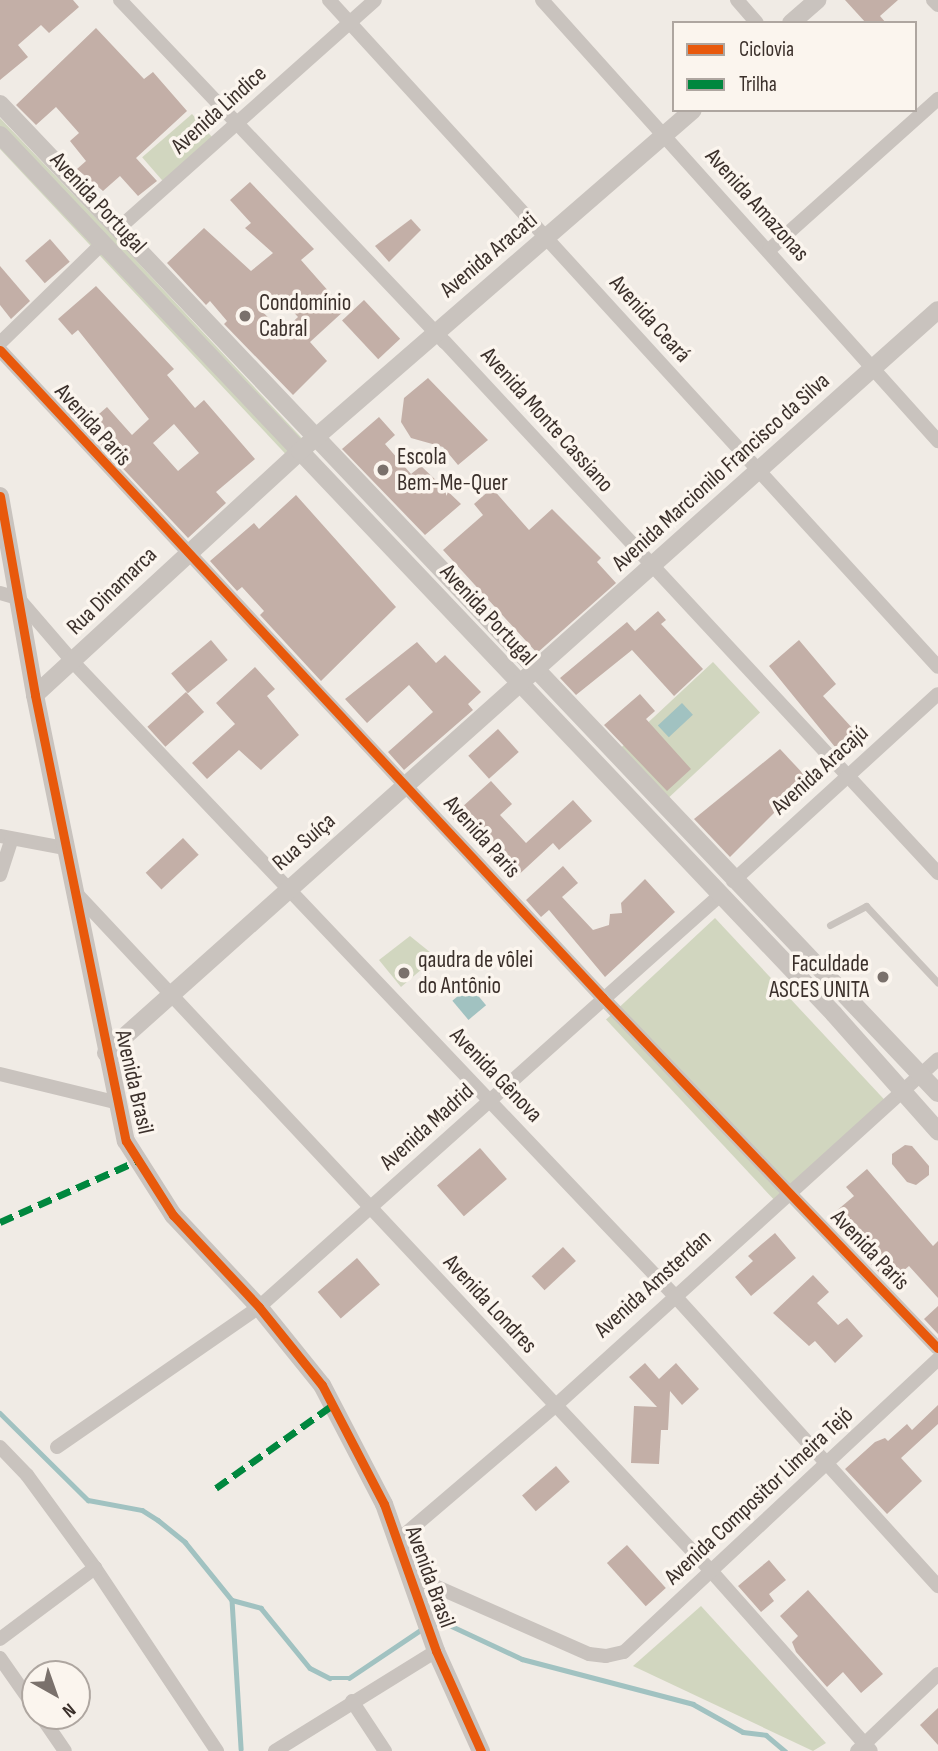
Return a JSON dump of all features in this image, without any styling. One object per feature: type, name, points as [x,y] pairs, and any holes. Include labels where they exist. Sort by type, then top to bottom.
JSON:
[{"type":"street","name":"Avenida Monte Cassiano","points":[[120,0],[436,332],[650,567],[938,873]]},
{"type":"street","name":"Avenida Ceará","points":[[329,0],[938,667]]},
{"type":"street","name":"Avenida Lindice","points":[[118,229],[375,0]]},
{"type":"street","name":"Avenida Amazonas","points":[[542,0],[938,440]]},
{"type":"street","points":[[737,0],[755,21]]},
{"type":"street","points":[[793,21],[817,0]]},
{"type":"street","points":[[933,0],[938,5]]},
{"type":"street","points":[[769,250],[938,99]]},
{"type":"street","name":"Avenida Portugal","points":[[0,104],[733,881],[938,1093]]},
{"type":"street","name":"Avenida Aracati","points":[[317,437],[691,112]]},
{"type":"street","name":"Avenida Portugal","points":[[0,135],[719,897],[834,1014],[938,1131]]},
{"type":"street","points":[[0,343],[103,243]]},
{"type":"street","name":"Avenida Marcionilo Francisco da Silva","points":[[536,671],[650,567],[760,473],[938,310]]},
{"type":"street","name":"Avenida Paris","points":[[0,350],[187,553],[408,785],[603,998],[938,1348]]},
{"type":"street","name":"Rua Dinamarca","points":[[35,695],[187,553],[317,437]]},
{"type":"street","name":"Avenida Brasil","points":[[0,496],[9,595],[35,695],[115,1102],[126,1142],[152,1187],[258,1307],[322,1385],[384,1504],[412,1576],[436,1651],[481,1751]]},
{"type":"street","name":"Avenida Gênova","points":[[9,595],[289,886],[674,1295],[826,1466],[938,1586]]},
{"type":"street","name":"Rua Suíça","points":[[106,1053],[172,997],[289,886],[536,671]]},
{"type":"street","name":"Avenida Aracajú","points":[[733,881],[938,694]]},
{"type":"street","points":[[0,875],[6,837],[65,848]]},
{"type":"street","name":"Avenida Londres","points":[[74,891],[554,1407],[712,1572],[864,1749]]},
{"type":"street","name":"Avenida Madrid","points":[[57,1447],[258,1307],[719,897]]},
{"type":"street","name":"Avenida Amsterdan","points":[[397,1541],[554,1407],[674,1295],[938,1059]]},
{"type":"street","points":[[0,1074],[115,1102]]},
{"type":"street","name":"Avenida Compositor Limeira Tejó","points":[[412,1576],[589,1654],[606,1657],[624,1652],[938,1359]]},
{"type":"street","points":[[0,1447],[27,1475],[95,1569],[217,1751]]},
{"type":"street","points":[[0,1639],[95,1569]]},
{"type":"street","points":[[275,1751],[436,1651]]},
{"type":"street","points":[[0,1658],[21,1688]]},
{"type":"street","points":[[864,1749],[938,1674]]},
{"type":"street","points":[[352,1701],[385,1751]]},
{"type":"street","points":[[51,1730],[65,1751]]},
{"type":"lane","points":[[830,925],[866,906],[938,983]]},
{"type":"green space","points":[[192,114],[214,139],[164,182],[142,157]]},
{"type":"green space","points":[[0,118],[311,448],[293,462],[0,149]]},
{"type":"green space","points":[[713,662],[760,712],[661,805],[614,754]]},
{"type":"green space","points":[[715,918],[890,1106],[781,1208],[606,1020]]},
{"type":"green space","name":"qaudra de vôlei do Antônio","points":[[410,936],[436,957],[401,987],[379,960]]},
{"type":"green space","points":[[701,1606],[826,1743],[813,1751],[633,1666]]},
{"type":"water","points":[[682,703],[693,715],[669,737],[658,726]]},
{"type":"water","points":[[470,986],[486,1005],[468,1020],[452,1001]]},
{"type":"building","points":[[0,0],[73,0],[79,7],[49,33],[41,25],[18,45],[28,57],[0,80]]},
{"type":"building","points":[[845,0],[898,0],[880,16],[884,21],[864,21]]},
{"type":"building","points":[[96,28],[144,79],[153,72],[187,111],[136,158],[157,181],[138,196],[120,176],[103,191],[77,169],[86,161],[70,141],[79,133],[56,107],[36,125],[16,105]]},
{"type":"building","points":[[250,182],[314,249],[301,260],[345,310],[310,342],[327,361],[293,395],[224,324],[227,321],[210,301],[206,305],[167,263],[204,228],[251,271],[273,253],[245,228],[251,223],[230,200]],"holes":[[[277,294],[298,317],[282,332],[260,309]]]},
{"type":"building","points":[[411,219],[421,230],[389,262],[375,246]]},
{"type":"building","points":[[50,239],[70,262],[45,283],[25,261]]},
{"type":"building","points":[[0,266],[30,301],[11,319],[0,305]]},
{"type":"building","points":[[96,286],[174,369],[167,375],[195,408],[204,400],[255,459],[216,492],[226,503],[188,538],[84,427],[107,407],[132,435],[149,419],[78,330],[72,335],[58,319]],"holes":[[[174,424],[199,453],[178,471],[153,443]]]},
{"type":"building","points":[[364,300],[400,339],[378,359],[342,320]]},
{"type":"building","points":[[428,378],[488,440],[458,465],[443,447],[411,438],[401,422],[404,398]]},
{"type":"building","points":[[379,417],[395,435],[385,444],[411,474],[421,466],[461,504],[425,535],[342,449]]},
{"type":"building","points":[[492,488],[529,530],[552,509],[601,558],[597,562],[616,583],[537,653],[443,550],[483,515],[474,504]]},
{"type":"building","points":[[296,495],[396,607],[321,681],[260,615],[264,611],[242,587],[237,591],[210,561],[254,523],[259,529]]},
{"type":"building","points":[[658,611],[666,620],[661,624],[703,669],[674,696],[632,650],[576,695],[560,678],[627,622],[635,631]]},
{"type":"building","points":[[211,640],[228,660],[188,693],[171,673]]},
{"type":"building","points":[[799,640],[836,684],[823,696],[864,741],[844,758],[769,666]]},
{"type":"building","points":[[417,642],[436,663],[445,655],[481,692],[468,704],[473,710],[404,770],[388,752],[433,712],[409,685],[367,723],[345,699]]},
{"type":"building","points":[[255,667],[275,689],[267,696],[299,735],[261,770],[239,750],[207,779],[192,763],[235,724],[216,703]]},
{"type":"building","points":[[186,692],[204,712],[165,747],[147,727]]},
{"type":"building","points":[[640,694],[655,711],[646,719],[691,769],[667,791],[604,725]]},
{"type":"building","points":[[498,729],[519,752],[489,779],[468,756]]},
{"type":"building","points":[[780,749],[808,779],[730,857],[694,819]]},
{"type":"building","points":[[491,781],[512,804],[500,815],[526,843],[573,800],[592,821],[559,850],[553,843],[513,880],[451,817]]},
{"type":"building","points":[[183,838],[199,855],[161,890],[146,873]]},
{"type":"building","points":[[563,866],[578,883],[562,897],[593,930],[609,925],[610,914],[622,913],[621,903],[645,879],[675,912],[605,977],[549,910],[541,917],[526,900]]},
{"type":"building","points":[[905,1145],[912,1146],[929,1166],[929,1175],[916,1185],[907,1182],[892,1164],[892,1154]]},
{"type":"building","points":[[480,1148],[507,1179],[464,1216],[437,1185]]},
{"type":"building","points":[[867,1169],[933,1246],[938,1241],[938,1298],[909,1266],[889,1283],[828,1218],[854,1196],[846,1187]]},
{"type":"building","points":[[775,1233],[796,1258],[751,1296],[735,1277],[753,1261],[748,1256]]},
{"type":"building","points":[[563,1247],[576,1261],[545,1290],[532,1276]]},
{"type":"building","points":[[357,1258],[380,1284],[341,1319],[318,1292]]},
{"type":"building","points":[[813,1275],[829,1292],[817,1303],[838,1325],[847,1318],[863,1336],[835,1363],[815,1341],[809,1346],[773,1313]]},
{"type":"building","points":[[938,1306],[938,1334],[924,1319]]},
{"type":"building","points":[[645,1363],[659,1379],[676,1363],[699,1389],[682,1405],[670,1391],[668,1430],[661,1430],[659,1464],[631,1463],[634,1406],[657,1407],[629,1377]]},
{"type":"building","points":[[938,1405],[938,1424],[901,1458],[922,1481],[887,1514],[845,1469],[875,1442],[885,1438],[888,1441],[907,1424],[912,1430]]},
{"type":"building","points":[[556,1466],[570,1482],[536,1511],[522,1496]]},
{"type":"building","points":[[627,1545],[666,1588],[646,1606],[607,1563]]},
{"type":"building","points":[[769,1560],[786,1580],[769,1594],[774,1601],[761,1612],[738,1586]]},
{"type":"building","points":[[808,1590],[883,1674],[861,1693],[843,1672],[827,1687],[796,1652],[792,1642],[798,1636],[780,1616]]},
{"type":"building","points":[[938,1708],[938,1745],[920,1725]]},
{"type":"waterway","points":[[0,1413],[88,1500],[142,1510],[185,1542],[232,1600],[261,1608],[310,1668],[330,1678],[349,1678],[422,1629]]},
{"type":"waterway","points":[[232,1600],[241,1749]]},
{"type":"waterway","points":[[430,1626],[443,1622],[522,1659],[693,1704],[743,1732],[766,1735],[785,1751]]},
{"type":"marked path","points":[[0,1222],[135,1162]]},
{"type":"marked path","points":[[216,1488],[333,1405]]},
{"type":"cycle path","points":[[0,350],[603,998],[938,1348]]},
{"type":"cycle path","points":[[0,496],[35,695],[126,1141],[173,1215],[259,1307],[322,1385],[384,1504],[436,1651],[481,1751]]},
{"type":"place","name":"Condomínio Cabral","points":[[245,316]]},
{"type":"place","name":"Escola Bem-Me-Quer","points":[[383,470]]},
{"type":"place","name":"qaudra de vôlei do Antônio","points":[[404,973]]},
{"type":"place","name":"Faculdade ASCES UNITA","points":[[883,977]]}]
